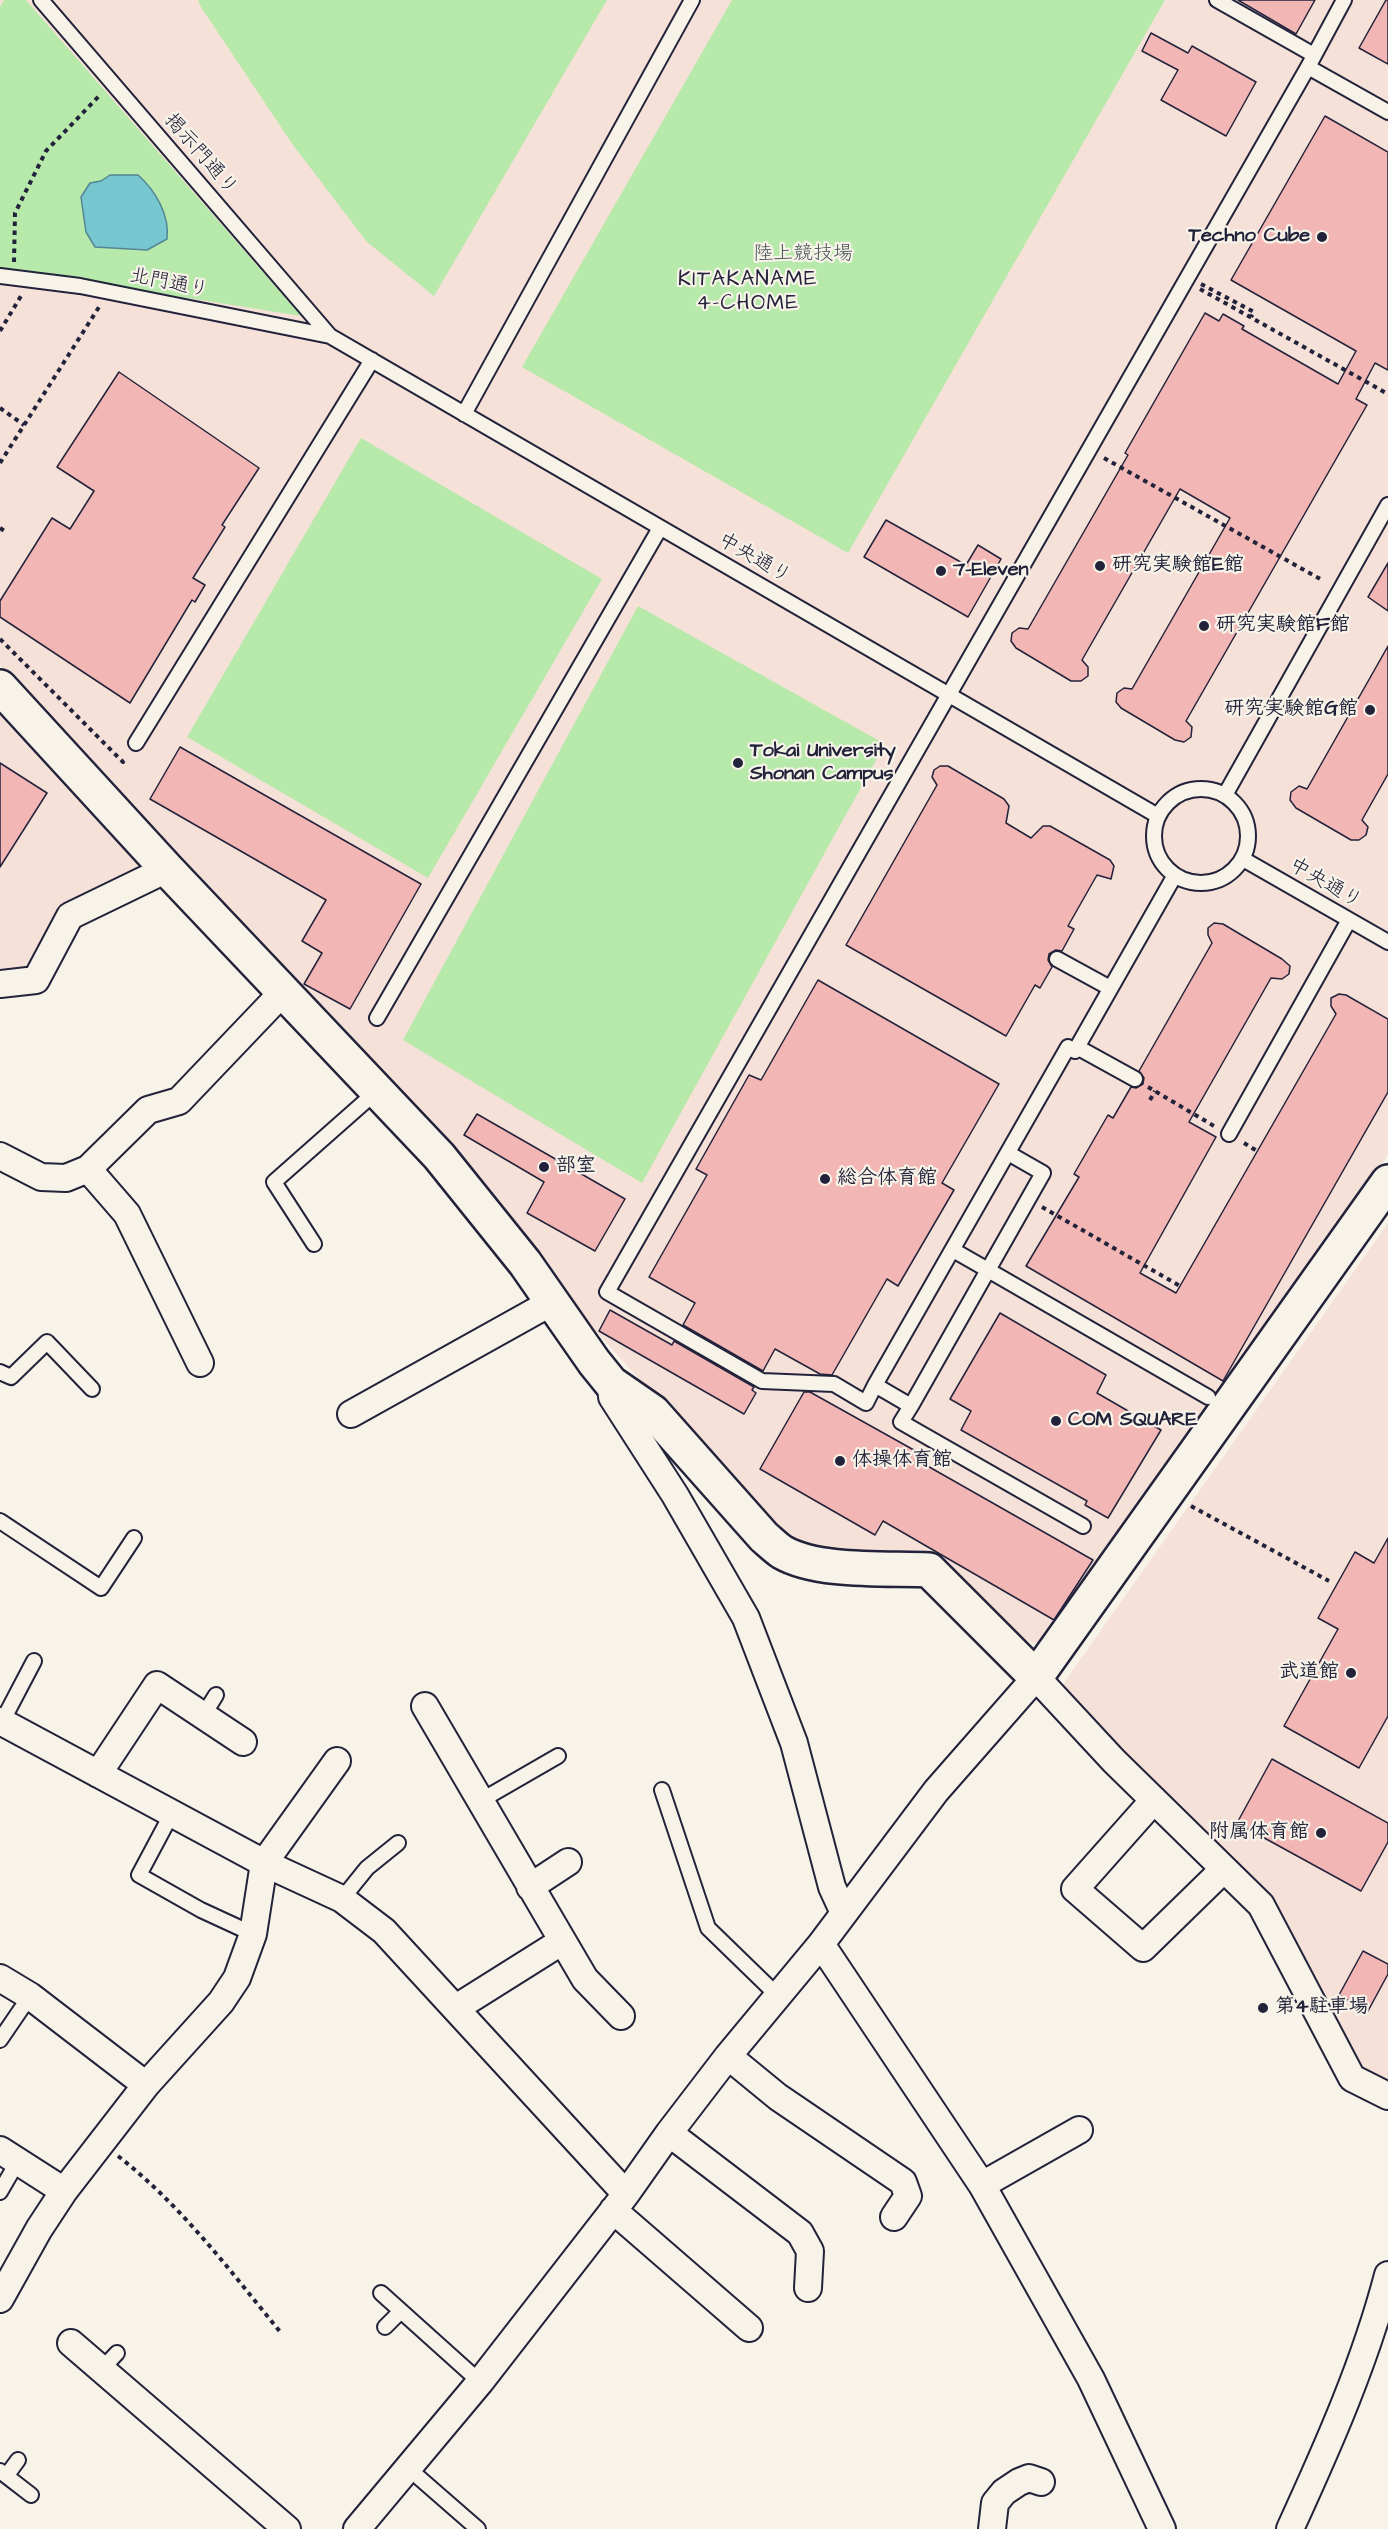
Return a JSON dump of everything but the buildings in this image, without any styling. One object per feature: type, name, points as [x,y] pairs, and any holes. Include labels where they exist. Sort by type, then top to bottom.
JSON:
[{"type":"street","points":[[0,687],[167,869],[439,1156],[525,1263],[611,1383],[653,1412],[740,1511],[782,1552],[825,1566],[929,1570],[1154,1800],[1261,1905],[1352,2078],[1388,2096]]},
{"type":"street","points":[[0,984],[36,980],[70,916],[167,869]]},
{"type":"street","points":[[0,1156],[41,1178],[66,1178],[88,1169],[148,1110],[179,1101],[283,992]]},
{"type":"street","points":[[88,1169],[127,1214],[200,1363]]},
{"type":"street","points":[[357,2529],[480,2382],[728,2056],[821,1944],[936,1791],[1036,1677],[1388,1182]]},
{"type":"street","points":[[351,1414],[552,1302]]},
{"type":"street","points":[[611,1383],[612,1397],[675,1495],[746,1618],[794,1743],[832,1887],[844,1913]]},
{"type":"street","points":[[98,1774],[157,1685],[209,1705],[243,1742]]},
{"type":"street","points":[[425,1706],[561,1942],[585,1979],[621,2016]]},
{"type":"street","points":[[1,1721],[264,1863],[342,1899],[384,1931],[456,2008],[619,2202],[749,2328]]},
{"type":"street","points":[[0,2299],[39,2229],[64,2191],[147,2085],[221,2001],[237,1978],[253,1934],[264,1863],[337,1761]]},
{"type":"street","points":[[1154,1800],[1075,1889],[1143,1948],[1224,1869]]},
{"type":"street","points":[[530,1887],[568,1862]]},
{"type":"street","points":[[456,2008],[561,1942]]},
{"type":"street","points":[[821,1944],[982,2185],[1091,2379],[1162,2529]]},
{"type":"street","points":[[0,1978],[30,1996],[147,2085]]},
{"type":"street","points":[[728,2056],[778,2097],[903,2182],[908,2196],[894,2217]]},
{"type":"street","points":[[982,2185],[1079,2130]]},
{"type":"street","points":[[669,2133],[800,2233],[810,2251],[808,2288]]},
{"type":"street","points":[[9,2156],[64,2191]]},
{"type":"street","points":[[1290,2529],[1344,2409],[1378,2314],[1388,2275]]},
{"type":"street","points":[[71,2343],[109,2361],[171,2417],[287,2529]]},
{"type":"street","points":[[992,2529],[995,2503],[1004,2492],[1029,2478],[1041,2482]]},
{"type":"lane","name":"掲示門通り","points":[[41,0],[330,336]]},
{"type":"lane","points":[[464,414],[692,0]]},
{"type":"lane","points":[[1217,0],[1388,112]]},
{"type":"lane","points":[[1175,875],[1075,1051],[1068,1047],[866,1403],[834,1384],[762,1381],[607,1292],[1090,450],[1344,0]]},
{"type":"lane","name":"北門通り","points":[[7,277],[109,292],[330,336]]},
{"type":"lane","name":"中央通り","points":[[330,336],[1158,816]]},
{"type":"lane","points":[[136,743],[372,360]]},
{"type":"lane","points":[[1225,795],[1388,505]]},
{"type":"lane","points":[[376,1018],[660,528]]},
{"type":"lane","points":[[1206,788],[1225,795],[1235,802],[1245,816],[1249,830],[1248,845],[1243,859],[1234,871],[1222,879],[1208,883],[1193,883],[1175,875],[1166,868],[1157,854],[1154,838],[1158,816],[1175,796],[1190,790],[1206,788]]},
{"type":"lane","name":"中央通り","points":[[1243,859],[1388,942]]},
{"type":"lane","points":[[1228,1134],[1349,920]]},
{"type":"lane","points":[[1057,959],[1110,988]]},
{"type":"lane","points":[[1077,1047],[1135,1079]]},
{"type":"lane","points":[[314,1244],[274,1182],[376,1091]]},
{"type":"lane","points":[[1008,1153],[1043,1173],[901,1422],[1083,1526]]},
{"type":"lane","points":[[953,1250],[1208,1397]]},
{"type":"lane","points":[[0,1372],[11,1377],[47,1342],[92,1389]]},
{"type":"lane","points":[[875,1386],[911,1406]]},
{"type":"lane","points":[[0,1521],[100,1588],[134,1538]]},
{"type":"lane","points":[[1,1721],[34,1661]]},
{"type":"lane","points":[[480,1801],[558,1756]]},
{"type":"lane","points":[[662,1790],[708,1928],[778,1996]]},
{"type":"lane","points":[[172,1814],[139,1875],[201,1910],[253,1934]]},
{"type":"lane","points":[[342,1899],[367,1868],[398,1843]]},
{"type":"lane","points":[[0,2040],[30,1996]]},
{"type":"lane","points":[[0,2192],[9,2156]]},
{"type":"lane","points":[[381,2293],[480,2382]]},
{"type":"lane","points":[[385,2327],[401,2311]]},
{"type":"lane","points":[[18,2460],[3,2473],[31,2495]]},
{"type":"lane","points":[[408,2468],[478,2529]]},
{"type":"path","points":[[7,277],[15,213],[46,152],[113,83]]},
{"type":"path","points":[[0,331],[30,280]]},
{"type":"path","points":[[1251,317],[1254,312],[1197,281],[1195,285],[1251,317],[1388,394]]},
{"type":"path","points":[[0,464],[109,292]]},
{"type":"path","points":[[0,408],[24,425]]},
{"type":"path","points":[[1090,450],[1322,580]]},
{"type":"path","points":[[0,528],[6,532]]},
{"type":"path","points":[[0,639],[123,762],[136,743]]},
{"type":"path","points":[[1135,1079],[1163,1093],[1257,1151]]},
{"type":"path","points":[[1150,1100],[1155,1091]]},
{"type":"path","points":[[1028,1199],[1180,1286]]},
{"type":"path","points":[[1167,1493],[1329,1581]]},
{"type":"path","points":[[101,2143],[147,2179],[191,2225],[282,2334]]},
{"type":"shaded area","name":"Tokai University Shonan Campus","points":[[0,0],[1388,0],[1388,1155],[1049,1640],[1033,1643],[1018,1637],[935,1564],[797,1545],[748,1501],[0,665]]},
{"type":"shaded area","points":[[0,713],[153,872],[86,901],[43,976],[0,985]]},
{"type":"shaded area","points":[[1388,1223],[1388,2087],[1366,2077],[1266,1897],[1061,1696],[1061,1687]]},
{"type":"green space","points":[[4,0],[26,0],[301,316],[0,268],[0,7]]},
{"type":"green space","points":[[198,0],[607,0],[434,296],[367,242],[293,145]]},
{"type":"green space","name":"陸上競技場","points":[[732,0],[1165,0],[848,553],[522,367]]},
{"type":"green space","points":[[361,438],[602,579],[428,878],[187,737]]},
{"type":"green space","points":[[638,606],[885,744],[642,1183],[403,1040]]},
{"type":"water","points":[[110,175],[138,175],[144,181],[164,212],[167,239],[147,250],[95,247],[86,232],[81,197],[90,183],[101,181]]},
{"type":"place","name":"Techno Cube","points":[[1322,237]]},
{"type":"place","name":"研究実験館E館","points":[[1100,566]]},
{"type":"place","name":"7-Eleven","points":[[941,571]]},
{"type":"place","name":"研究実験館F館","points":[[1204,626]]},
{"type":"place","name":"研究実験館G館","points":[[1370,710]]},
{"type":"place","name":"Tokai University Shonan Campus","points":[[738,763]]},
{"type":"place","name":"部室","points":[[544,1167]]},
{"type":"place","name":"総合体育館","points":[[825,1179]]},
{"type":"place","name":"COM SQUARE","points":[[1056,1421]]},
{"type":"place","name":"体操体育館","points":[[840,1461]]},
{"type":"place","name":"武道館","points":[[1351,1673]]},
{"type":"place","name":"附属体育館","points":[[1321,1833]]},
{"type":"place","name":"第4駐車場","points":[[1263,2008]]},
{"type":"district","name":"KITAKANAME 4-CHOME","points":[[748,293]]}]
